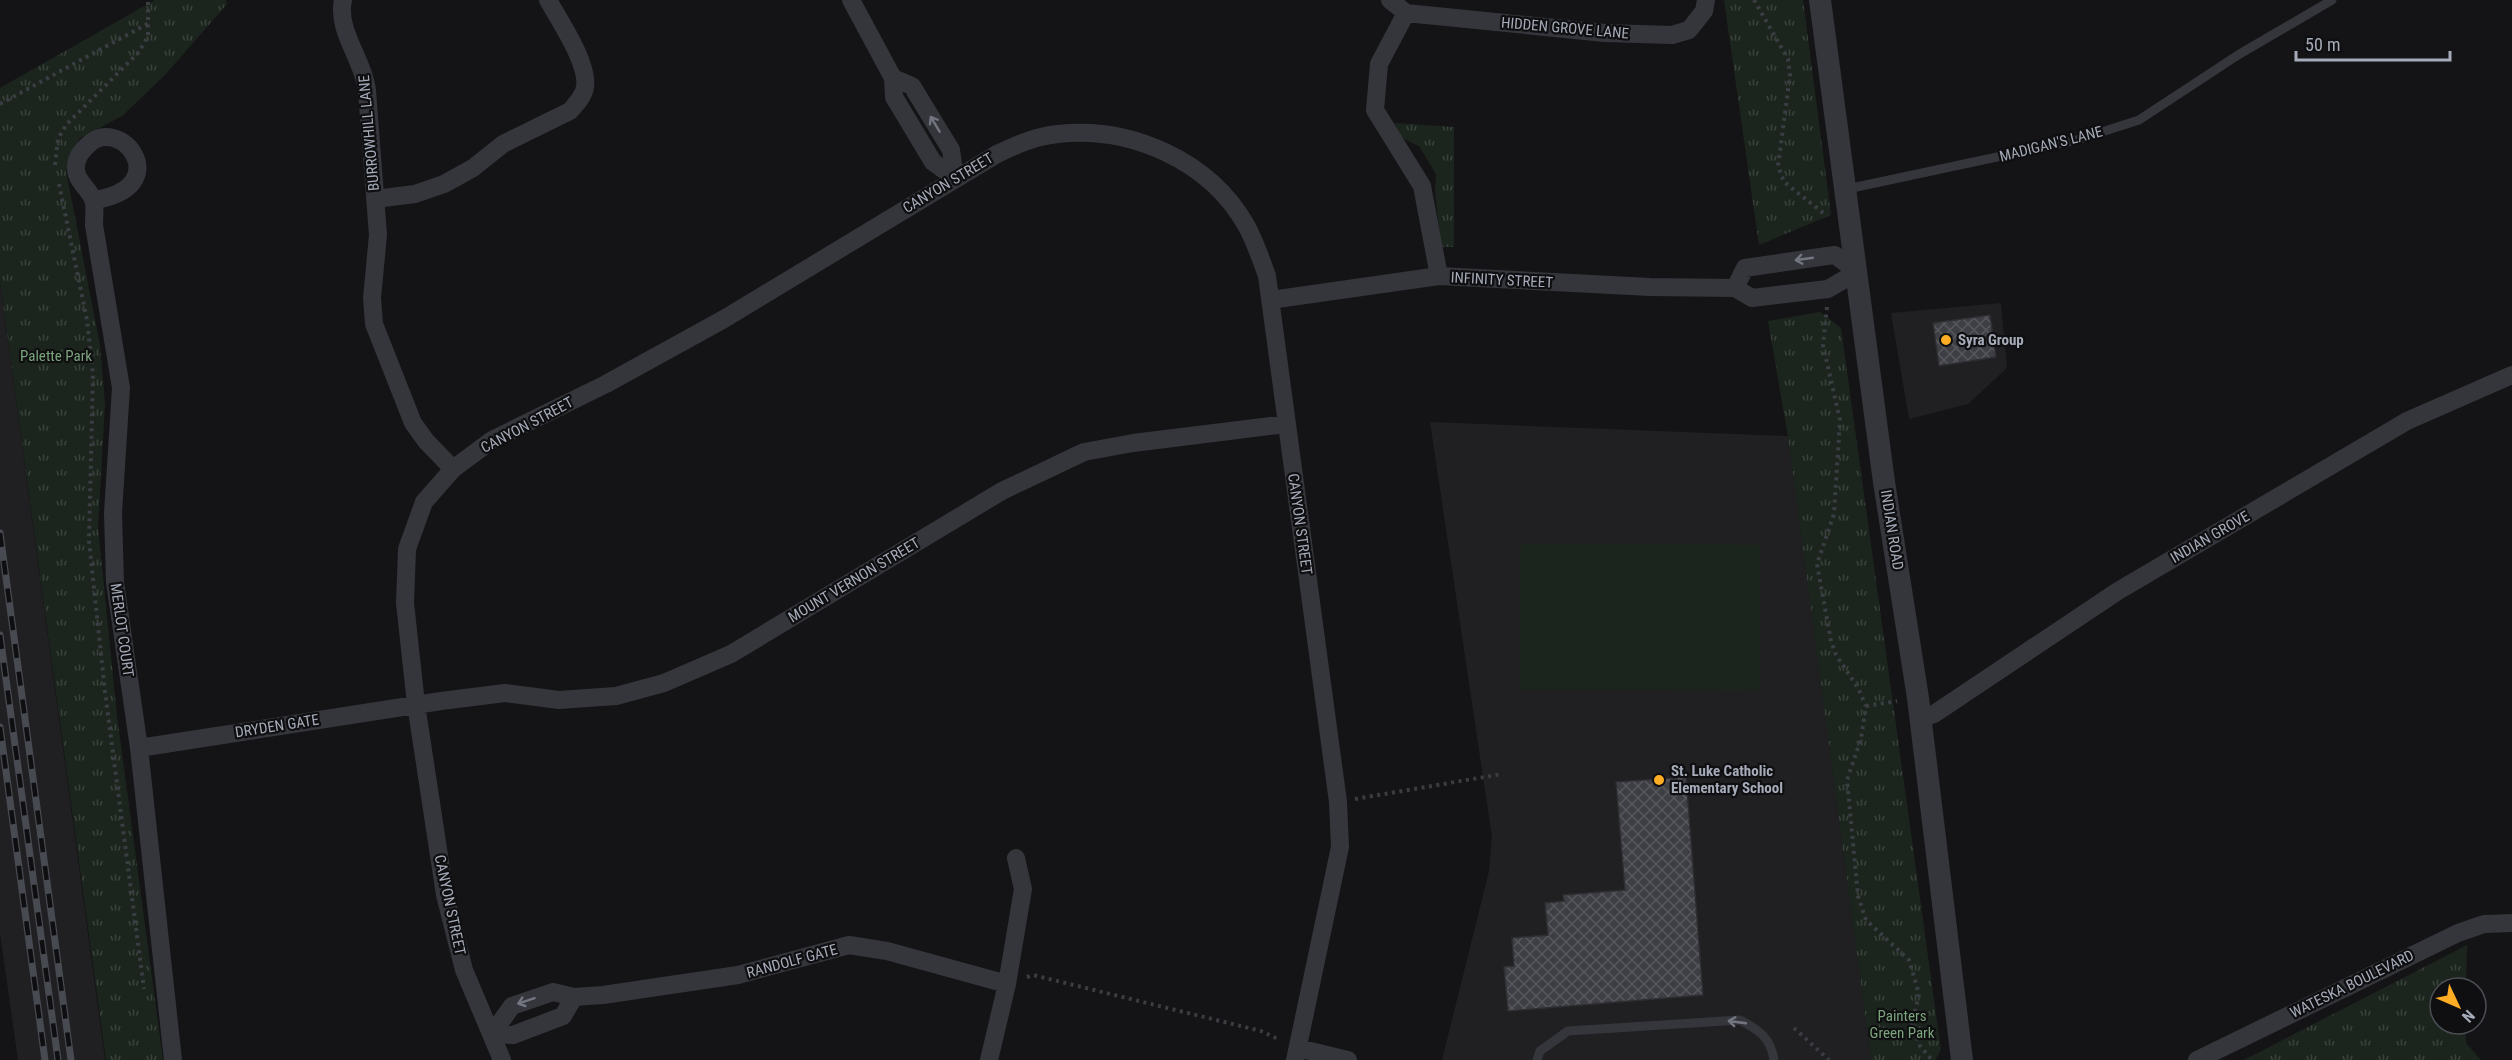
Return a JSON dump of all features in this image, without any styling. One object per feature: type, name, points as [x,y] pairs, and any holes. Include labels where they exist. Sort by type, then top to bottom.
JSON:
[{"type":"street","name":"BURROWHILL LANE","points":[[343,0],[343,23],[366,83],[378,235],[372,298],[374,324],[413,423],[426,441],[453,469]]},
{"type":"street","name":"BURROWHILL LANE","points":[[375,199],[415,194],[444,184],[473,168],[503,144],[570,111],[579,102],[586,86],[584,69],[548,0]]},
{"type":"street","points":[[851,0],[894,78],[894,97],[930,157],[955,178]]},
{"type":"street","points":[[1390,0],[1406,13],[1379,64],[1376,110],[1422,186],[1439,276]]},
{"type":"street","name":"HIDDEN GROVE LANE","points":[[1406,13],[1605,33],[1672,35],[1689,30],[1704,11],[1706,0]]},
{"type":"street","name":"INDIAN ROAD","points":[[1820,0],[1884,482],[1919,708],[1962,1060]]},
{"type":"street","name":"CANYON STREET","points":[[502,1060],[464,970],[445,895],[416,704],[405,603],[407,549],[424,502],[453,469],[492,440],[606,384],[724,320],[955,178],[1020,143],[1056,134],[1111,134],[1143,142],[1173,155],[1206,178],[1230,202],[1246,224],[1267,276],[1338,802],[1340,847],[1296,1054]]},
{"type":"street","name":"MERLOT COURT","points":[[94,200],[94,225],[121,388],[113,513],[114,582],[139,748],[174,1060]]},
{"type":"street","points":[[1735,288],[1745,268],[1835,255],[1857,272]]},
{"type":"street","name":"INFINITY STREET","points":[[1270,300],[1439,276],[1650,287],[1735,288],[1752,298],[1828,289],[1857,272]]},
{"type":"street","name":"INDIAN GROVE","points":[[1919,708],[1934,714],[2118,591],[2407,421],[2512,375]]},
{"type":"street","name":"MOUNT VERNON STREET","points":[[416,704],[505,693],[559,700],[616,696],[664,683],[731,654],[1002,491],[1084,452],[1132,443],[1286,424]]},
{"type":"street","name":"DRYDEN GATE","points":[[139,748],[416,704]]},
{"type":"street","points":[[989,1060],[1007,984],[1023,889],[1016,858]]},
{"type":"street","name":"WATESKA BOULEVARD","points":[[2197,1060],[2458,933],[2484,924],[2512,922]]},
{"type":"street","name":"RANDOLF GATE","points":[[492,1034],[512,1006],[553,992],[574,996],[603,995],[738,975],[849,945],[887,951],[1007,984]]},
{"type":"street","points":[[492,1034],[513,1035],[563,1016],[574,996]]},
{"type":"street","points":[[1296,1054],[1348,1060]]},
{"type":"lane","name":"MADIGAN'S LANE","points":[[1846,189],[2077,141],[2139,120],[2238,55],[2332,0]]},
{"type":"lane","points":[[1537,1060],[1540,1051],[1568,1031],[1740,1020],[1761,1031],[1772,1049],[1774,1060]]},
{"type":"path","points":[[1754,0],[1788,59],[1790,75],[1778,166],[1784,182],[1821,210],[1828,219]]},
{"type":"path","points":[[0,104],[150,22]]},
{"type":"path","points":[[1828,289],[1823,345],[1840,420],[1834,514],[1817,564],[1831,641],[1836,655],[1866,706],[1861,739],[1847,780],[1858,896],[1866,920],[1909,960],[1919,994],[1912,1025],[1920,1046],[1932,1060]]},
{"type":"path","points":[[1866,706],[1919,708]]},
{"type":"path","points":[[1338,802],[1502,774]]},
{"type":"path","points":[[1007,984],[1033,975],[1261,1031],[1296,1054]]},
{"type":"path","points":[[1794,1028],[1829,1060]]},
{"type":"shaded area","points":[[0,282],[105,1060],[18,1060],[0,933]]},
{"type":"shaded area","points":[[2001,303],[2007,368],[1968,404],[1909,419],[1891,313]]},
{"type":"shaded area","name":"St. Luke Catholic Elementary School","points":[[1430,422],[1788,436],[1871,1060],[1442,1060],[1489,871],[1492,837]]},
{"type":"green space","name":"Palette Park","points":[[155,0],[226,0],[227,4],[164,76],[122,116],[80,138],[70,155],[66,171],[100,345],[105,404],[98,527],[117,716],[163,1060],[106,1060],[0,281],[0,88]]},
{"type":"green space","points":[[1724,0],[1803,0],[1831,215],[1759,245]]},
{"type":"green space","points":[[1394,123],[1454,127],[1454,247],[1441,247],[1435,191],[1436,174],[1419,146],[1402,138]]},
{"type":"green space","name":"Painters Green Park","points":[[1820,312],[1841,328],[1941,1050],[1935,1060],[1871,1060],[1788,437],[1768,321]]},
{"type":"green space","points":[[1521,544],[1760,545],[1759,691],[1520,690]]},
{"type":"green space","points":[[2467,945],[2466,976],[2428,976],[2428,1036],[2466,1036],[2466,1043],[2481,1060],[2244,1060]]},
{"type":"building","points":[[1990,315],[1996,357],[1939,366],[1933,323]]},
{"type":"building","points":[[1686,777],[1703,995],[1508,1011],[1504,967],[1514,966],[1512,938],[1548,935],[1545,903],[1564,901],[1563,895],[1625,890],[1616,782]]},
{"type":"railway","points":[[0,533],[71,1060]]},
{"type":"railway","points":[[0,635],[58,1060]]},
{"type":"railway","points":[[0,727],[45,1060]]},
{"type":"place","name":"Syra Group","points":[[1946,340]]},
{"type":"place","name":"St. Luke Catholic Elementary School","points":[[1659,780]]}]
